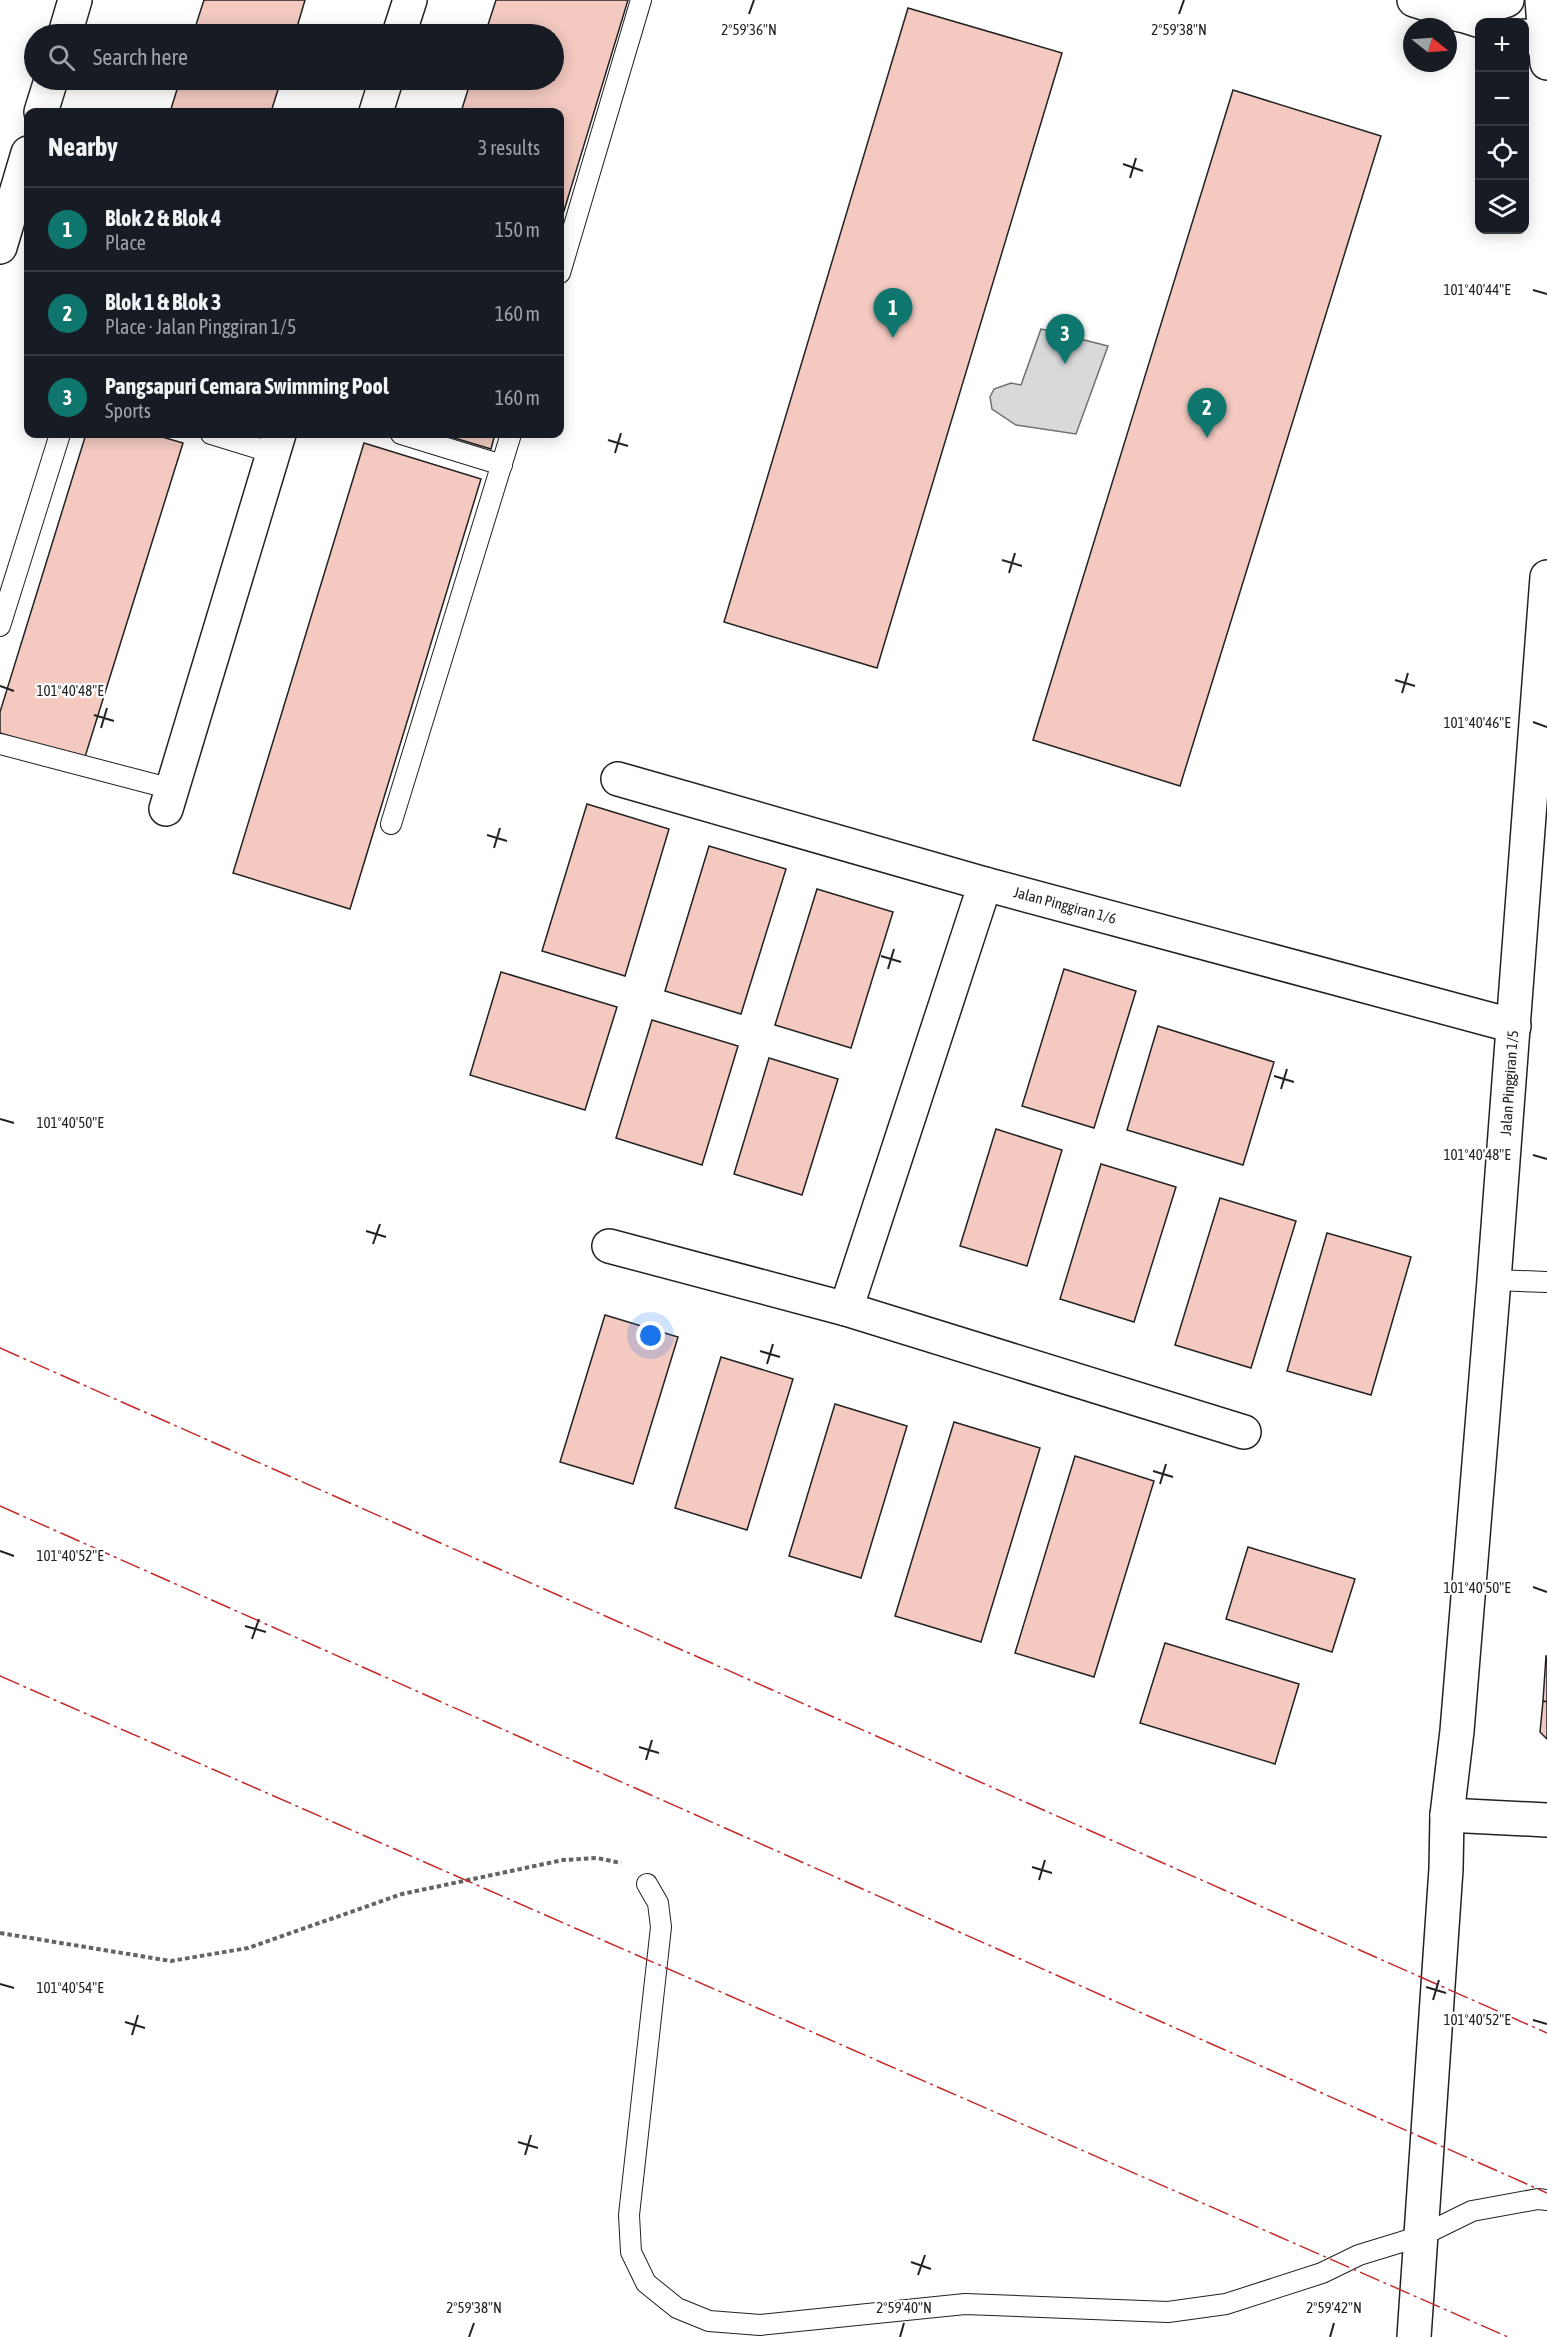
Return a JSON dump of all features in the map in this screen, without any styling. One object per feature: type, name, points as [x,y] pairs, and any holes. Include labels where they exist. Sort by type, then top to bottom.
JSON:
[{"type":"street","points":[[68,24],[75,0]]},
{"type":"street","points":[[402,24],[410,0]]},
{"type":"street","points":[[1414,0],[1472,19],[1507,0]]},
{"type":"street","points":[[1541,46],[1542,0]]},
{"type":"street","points":[[42,108],[48,90]]},
{"type":"street","points":[[377,108],[383,90]]},
{"type":"street","points":[[0,247],[24,166]]},
{"type":"street","points":[[169,799],[276,443]]},
{"type":"street","name":"Jalan Pinggiran 1/5","points":[[1414,2337],[1446,1869],[1447,1815],[1457,1731],[1514,1026],[1539,788],[1547,577]]},
{"type":"street","name":"Jalan Pinggiran 1/6","points":[[618,778],[985,884],[1514,1026]]},
{"type":"street","points":[[846,1309],[985,884]]},
{"type":"street","points":[[609,1246],[846,1309],[1244,1432]]},
{"type":"street","points":[[1447,1815],[1547,1820]]},
{"type":"lane","points":[[564,260],[641,0]]},
{"type":"lane","points":[[0,626],[59,438]]},
{"type":"lane","points":[[239,438],[276,443]]},
{"type":"lane","points":[[414,438],[502,465]]},
{"type":"lane","points":[[391,824],[511,438]]},
{"type":"lane","points":[[0,744],[169,799]]},
{"type":"lane","points":[[1494,1280],[1547,1282]]},
{"type":"lane","points":[[647,1884],[658,1903],[661,1927],[629,2215],[631,2252],[646,2283],[677,2308],[709,2321],[760,2325],[965,2304],[1168,2312],[1226,2304],[1322,2273],[1359,2255],[1421,2236],[1472,2211],[1538,2199],[1547,2200]]},
{"type":"path","points":[[0,1933],[171,1961],[248,1948],[402,1894],[562,1860],[597,1858],[625,1864],[647,1884]]},
{"type":"shaded area","points":[[1041,329],[1108,346],[1076,434],[1016,425],[992,409],[990,397],[994,389],[1011,383],[1021,385]]},
{"type":"building","points":[[204,0],[305,0],[298,24],[196,24]]},
{"type":"building","points":[[496,0],[628,0],[564,211],[564,108],[462,108],[468,90],[564,90],[564,24],[488,24]]},
{"type":"building","points":[[908,8],[1062,53],[877,668],[724,622]]},
{"type":"building","points":[[177,90],[278,90],[272,108],[171,108]]},
{"type":"building","points":[[1233,90],[1381,136],[1180,786],[1033,740]]},
{"type":"building","points":[[85,438],[166,438],[183,443],[84,760],[0,733],[0,712]]},
{"type":"building","points":[[454,438],[494,438],[491,449]]},
{"type":"building","points":[[364,443],[481,479],[350,909],[233,873]]},
{"type":"building","points":[[587,804],[669,829],[625,976],[542,951]]},
{"type":"building","points":[[709,846],[786,869],[741,1014],[665,991]]},
{"type":"building","points":[[817,889],[893,912],[851,1048],[775,1025]]},
{"type":"building","points":[[1064,969],[1136,991],[1094,1128],[1022,1106]]},
{"type":"building","points":[[501,972],[617,1007],[585,1110],[470,1075]]},
{"type":"building","points":[[652,1020],[738,1046],[702,1165],[616,1138]]},
{"type":"building","points":[[1158,1026],[1274,1062],[1243,1165],[1127,1130]]},
{"type":"building","points":[[769,1058],[838,1079],[802,1195],[734,1174]]},
{"type":"building","points":[[996,1129],[1062,1150],[1027,1266],[960,1246]]},
{"type":"building","points":[[1101,1164],[1176,1187],[1134,1322],[1060,1299]]},
{"type":"building","points":[[1220,1198],[1296,1221],[1251,1368],[1175,1345]]},
{"type":"building","points":[[1327,1233],[1411,1257],[1371,1395],[1287,1371]]},
{"type":"building","points":[[605,1315],[678,1337],[633,1484],[560,1462]]},
{"type":"building","points":[[721,1357],[793,1379],[747,1530],[675,1508]]},
{"type":"building","points":[[835,1404],[907,1426],[861,1578],[789,1556]]},
{"type":"building","points":[[954,1422],[1040,1448],[981,1642],[895,1616]]},
{"type":"building","points":[[1075,1456],[1154,1481],[1094,1677],[1015,1653]]},
{"type":"building","points":[[1248,1547],[1355,1579],[1332,1652],[1226,1619]]},
{"type":"building","points":[[1165,1643],[1299,1684],[1275,1764],[1140,1723]]},
{"type":"building","points":[[1547,1656],[1547,1702],[1543,1701]]},
{"type":"building","points":[[1543,1701],[1547,1702],[1547,1739],[1540,1732]]},
{"type":"power","points":[[0,1348],[1547,2033]]},
{"type":"power","points":[[0,1506],[1547,2193]]},
{"type":"power","points":[[0,1676],[1508,2337]]},
{"type":"place","name":"Blok 2 & Blok 4","points":[[893,338]]},
{"type":"place","name":"Pangsapuri Cemara Swimming Pool","points":[[1065,364]]},
{"type":"place","name":"Blok 1 & Blok 3","points":[[1207,438]]}]
